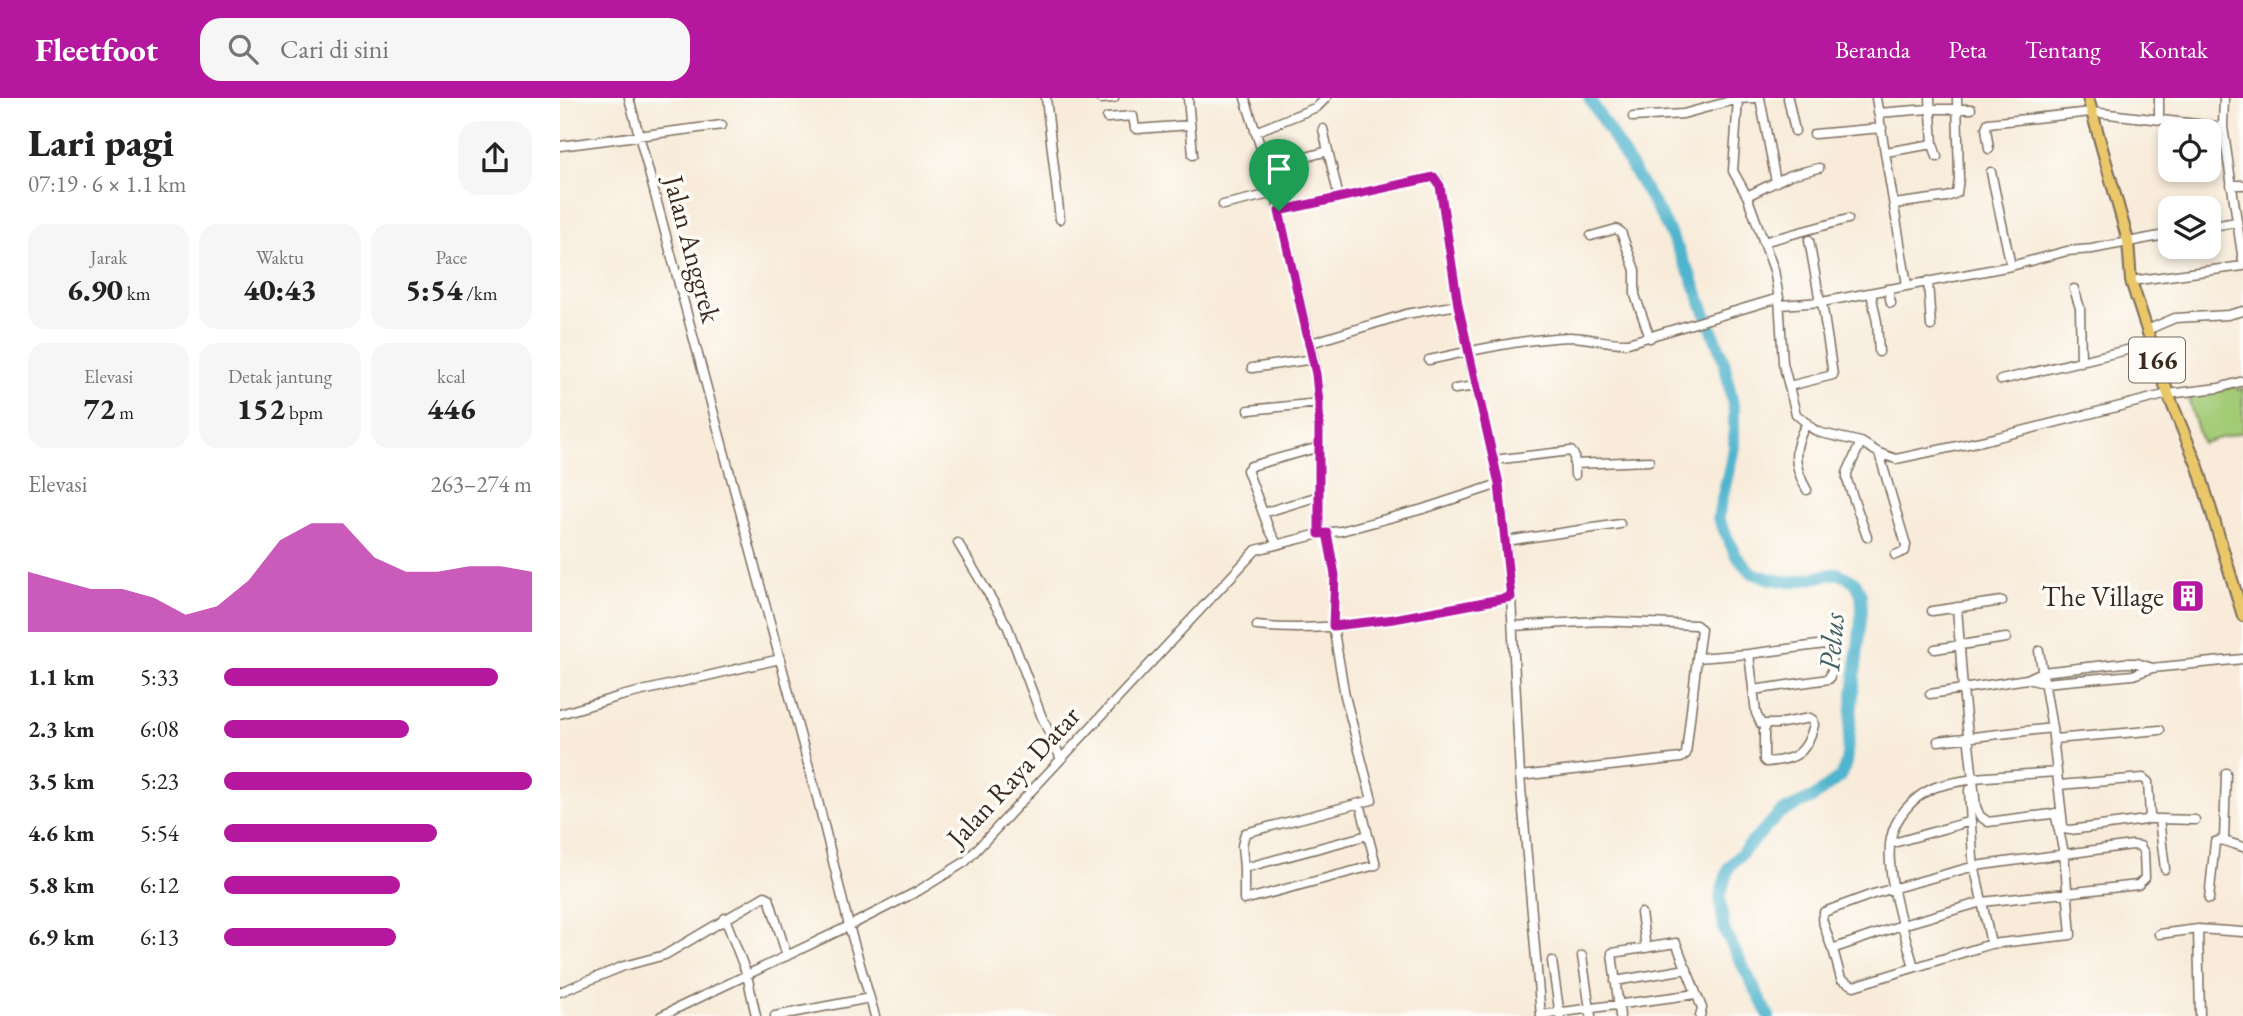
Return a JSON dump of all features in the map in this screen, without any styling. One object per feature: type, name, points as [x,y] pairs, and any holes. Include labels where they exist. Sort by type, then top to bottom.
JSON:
[{"type":"main road","name":"166","points":[[2088,98],[2128,241],[2131,281],[2168,394],[2198,467],[2243,616]]},
{"type":"street","name":"Jalan Anggrek","points":[[629,98],[875,1016]]},
{"type":"street","points":[[1046,98],[1060,219]]},
{"type":"street","points":[[1101,99],[1115,98]]},
{"type":"street","points":[[1188,98],[1193,155]]},
{"type":"street","points":[[1245,98],[1275,193],[1314,359],[1319,403],[1319,496],[1323,533],[1335,575],[1333,626],[1345,696],[1372,800],[1360,803],[1245,833],[1242,846],[1244,900],[1376,865],[1360,803]]},
{"type":"street","points":[[1255,132],[1317,107],[1326,98]]},
{"type":"street","points":[[1633,117],[1683,114],[1712,102],[1758,98],[1776,182]]},
{"type":"street","points":[[1788,98],[1795,131]]},
{"type":"street","points":[[1876,98],[1908,285]]},
{"type":"street","points":[[1930,98],[1933,144],[1937,157]]},
{"type":"street","points":[[1894,204],[1947,197],[1957,193],[1957,98]]},
{"type":"street","points":[[2159,98],[2159,119]]},
{"type":"street","points":[[2224,98],[2223,127],[2243,261]]},
{"type":"street","points":[[1738,99],[1733,171],[1750,195],[1770,240],[1780,302],[1783,363],[1796,414],[1813,429],[1861,442],[1896,459],[1986,440],[2168,394],[2219,388],[2243,381]]},
{"type":"street","points":[[1878,113],[1971,109]]},
{"type":"street","points":[[1989,149],[1986,128],[1988,123],[2091,112],[2158,120]]},
{"type":"street","points":[[1107,118],[1133,116],[1137,129],[1190,125]]},
{"type":"street","points":[[560,146],[722,125]]},
{"type":"street","points":[[1814,134],[1882,128]]},
{"type":"street","points":[[1323,129],[1339,198]]},
{"type":"street","points":[[1886,152],[1933,144]]},
{"type":"street","points":[[1266,167],[1328,151]]},
{"type":"street","points":[[1750,195],[1790,175],[1819,168]]},
{"type":"street","points":[[1991,173],[2011,265]]},
{"type":"street","points":[[1279,211],[1434,177],[1438,180],[1458,305],[1499,484],[1511,597],[1520,776],[1541,1016],[1590,1013],[1696,993]]},
{"type":"street","points":[[2231,185],[2243,185]]},
{"type":"street","points":[[1223,205],[1275,193]]},
{"type":"street","points":[[1770,240],[1848,219]]},
{"type":"street","points":[[2221,225],[2236,222]]},
{"type":"street","points":[[1591,236],[1616,229],[1621,232],[1634,263],[1635,295],[1650,338]]},
{"type":"street","points":[[1429,360],[1468,351],[1552,339],[1580,338],[1616,343],[1650,338],[1724,315],[1780,302],[1821,302],[2011,265],[2067,251],[2158,236]]},
{"type":"street","points":[[1789,386],[1825,379],[1834,374],[1809,240]]},
{"type":"street","points":[[2131,281],[2243,266]]},
{"type":"street","points":[[1928,281],[1931,326]]},
{"type":"street","points":[[1888,289],[1891,303]]},
{"type":"street","points":[[2074,289],[2080,308],[2081,362]]},
{"type":"street","points":[[1871,293],[1877,322],[1878,352]]},
{"type":"street","points":[[1311,343],[1406,314],[1458,305]]},
{"type":"street","points":[[2147,330],[2175,318],[2243,312]]},
{"type":"street","points":[[2001,380],[2151,344]]},
{"type":"street","points":[[1252,368],[1314,359]]},
{"type":"street","points":[[1455,388],[1476,386]]},
{"type":"street","points":[[1249,410],[1319,403]]},
{"type":"street","points":[[1807,423],[1799,439],[1796,467],[1807,490]]},
{"type":"street","points":[[1861,442],[1847,473],[1847,480],[1867,537]]},
{"type":"street","points":[[1277,544],[1247,474],[1248,468],[1320,447]]},
{"type":"street","points":[[1493,460],[1571,451],[1574,455],[1574,475]]},
{"type":"street","points":[[1879,453],[1906,545],[1905,551],[1895,555]]},
{"type":"street","points":[[1574,464],[1649,461]]},
{"type":"street","name":"Jalan Raya Datar","points":[[661,1016],[677,1013],[747,975],[849,926],[918,891],[965,862],[1256,550],[1423,509],[1499,484]]},
{"type":"street","points":[[1263,513],[1319,496]]},
{"type":"street","points":[[1506,541],[1620,524]]},
{"type":"street","points":[[958,543],[1007,625],[1041,715],[1061,758]]},
{"type":"street","points":[[1257,626],[1333,626],[1394,619],[1511,597]]},
{"type":"street","points":[[1932,611],[2002,601]]},
{"type":"street","points":[[1957,607],[1975,866],[1991,944]]},
{"type":"street","points":[[1513,626],[1600,621],[1696,625],[1701,629],[1686,754],[1681,758],[1520,776]]},
{"type":"street","points":[[1935,649],[2006,638]]},
{"type":"street","points":[[1697,658],[1825,644],[1830,651],[1832,670],[1829,679],[1753,690]]},
{"type":"street","points":[[1833,949],[1902,925],[1982,902],[2068,892],[2138,885],[2145,878],[2143,850],[2140,846],[2132,845],[2064,853],[1975,866],[1895,888],[1824,912],[1822,919],[1842,979],[1854,986],[1991,944],[2071,935],[2068,892],[2064,853],[2058,813],[2059,785],[2054,739],[2039,651]]},
{"type":"street","points":[[1749,654],[1759,722],[1764,725],[1810,718],[1814,725],[1804,749],[1797,756],[1766,762],[1764,725]]},
{"type":"street","points":[[560,714],[621,696],[780,659]]},
{"type":"street","points":[[2027,679],[2044,683],[2128,676],[2152,668],[2243,659]]},
{"type":"street","points":[[1930,694],[2027,679],[2042,672],[2127,663],[2152,668]]},
{"type":"street","points":[[2127,663],[2128,676]]},
{"type":"street","points":[[1938,741],[2052,728]]},
{"type":"street","points":[[2054,739],[2160,730]]},
{"type":"street","points":[[1914,967],[1902,925],[1889,855],[1896,824],[1913,801],[1934,787],[1970,779],[2057,772]]},
{"type":"street","points":[[2224,841],[2226,773]]},
{"type":"street","points":[[2059,785],[2143,778],[2148,782],[2149,819]]},
{"type":"street","points":[[1970,779],[1976,807],[1984,820],[1995,822],[2058,813]]},
{"type":"street","points":[[2058,813],[2066,830],[2149,819],[2195,820]]},
{"type":"street","points":[[2159,819],[2165,869]]},
{"type":"street","points":[[1890,844],[1971,821]]},
{"type":"street","points":[[1244,868],[1368,835]]},
{"type":"street","points":[[2209,899],[2215,842],[2224,841],[2243,847]]},
{"type":"street","points":[[560,992],[624,965],[665,955],[725,918],[768,896],[787,956]]},
{"type":"street","points":[[1642,913],[1646,947]]},
{"type":"street","points":[[725,918],[747,975],[756,1016]]},
{"type":"street","points":[[2198,929],[2200,1016]]},
{"type":"street","points":[[2159,934],[2198,929],[2243,932]]},
{"type":"street","points":[[1620,1016],[1612,953],[1676,943],[1702,1008],[1700,1016]]},
{"type":"street","points":[[1582,956],[1590,1013]]},
{"type":"street","points":[[1552,961],[1560,1014]]},
{"type":"street","points":[[1615,981],[1687,969]]},
{"type":"street","points":[[775,1016],[870,998]]},
{"type":"green space","points":[[2235,386],[2238,390],[2243,388],[2243,432],[2202,443],[2188,398]]},
{"type":"waterway","name":"Pelus","points":[[1589,98],[1663,219],[1691,276],[1724,361],[1734,410],[1734,448],[1718,517],[1736,556],[1752,573],[1771,579],[1793,582],[1838,573],[1855,582],[1861,594],[1862,609],[1846,763],[1841,776],[1814,797],[1780,813],[1729,867],[1720,896],[1724,930],[1769,1016]]},
{"type":"place","name":"The Village","points":[[2188,596]]},
{"type":"route","points":[[1434,177],[1438,180],[1458,305],[1499,484],[1511,597],[1394,619],[1333,626],[1335,575],[1327,533],[1319,534],[1319,403],[1316,374],[1279,211],[1434,177]]}]
